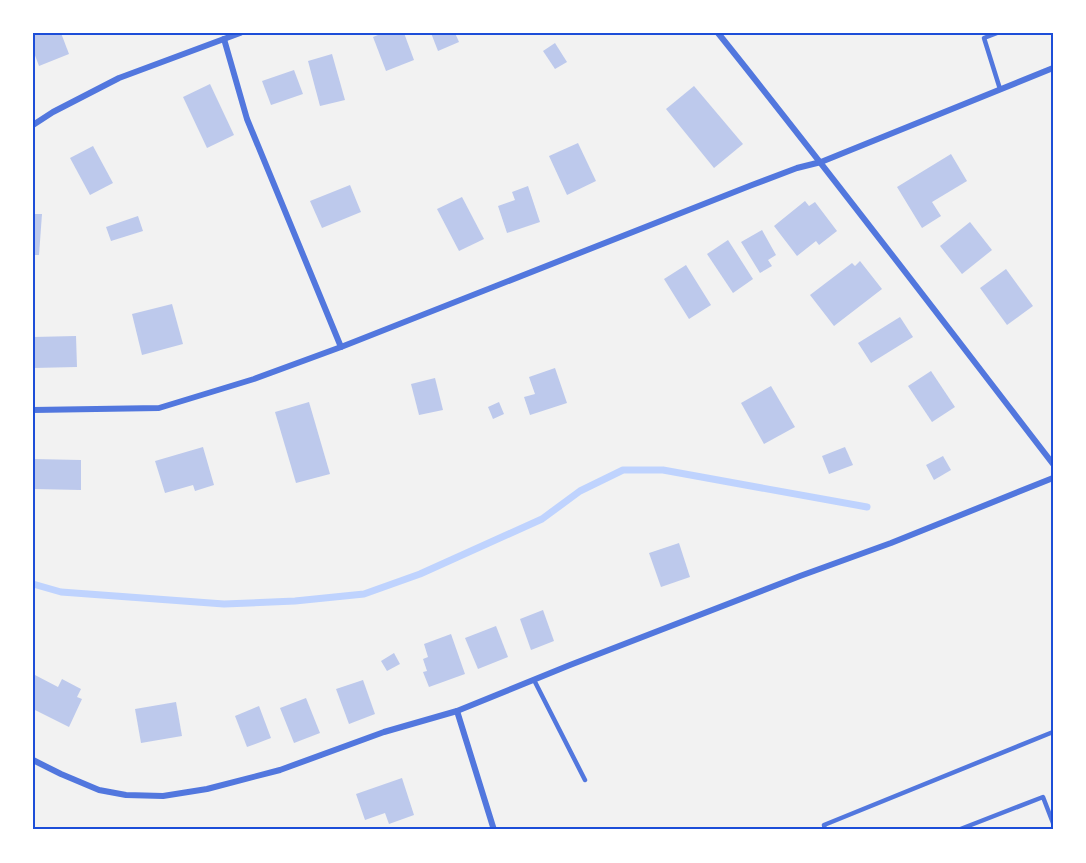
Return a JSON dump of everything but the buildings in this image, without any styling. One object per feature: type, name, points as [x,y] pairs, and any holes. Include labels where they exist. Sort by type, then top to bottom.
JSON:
[{"type":"street","points":[[33,124],[119,78],[240,33]]},
{"type":"street","points":[[718,33],[821,162],[1053,464]]},
{"type":"street","points":[[224,39],[248,119],[341,347]]},
{"type":"street","points":[[33,410],[159,408],[254,379],[752,185],[797,168],[821,162],[1053,68]]},
{"type":"street","points":[[33,760],[99,790],[126,795],[163,796],[207,789],[280,770],[384,732],[457,711],[1053,478]]},
{"type":"street","points":[[457,711],[494,830]]},
{"type":"lane","points":[[997,33],[984,38],[1000,89]]},
{"type":"lane","points":[[534,680],[585,780]]},
{"type":"lane","points":[[817,830],[1053,732]]},
{"type":"lane","points":[[958,830],[1043,796],[1053,823]]},
{"type":"waterway","points":[[33,584],[61,592],[224,604],[295,601],[364,594],[420,574],[542,519],[580,491],[623,470],[663,470],[867,507]]}]
